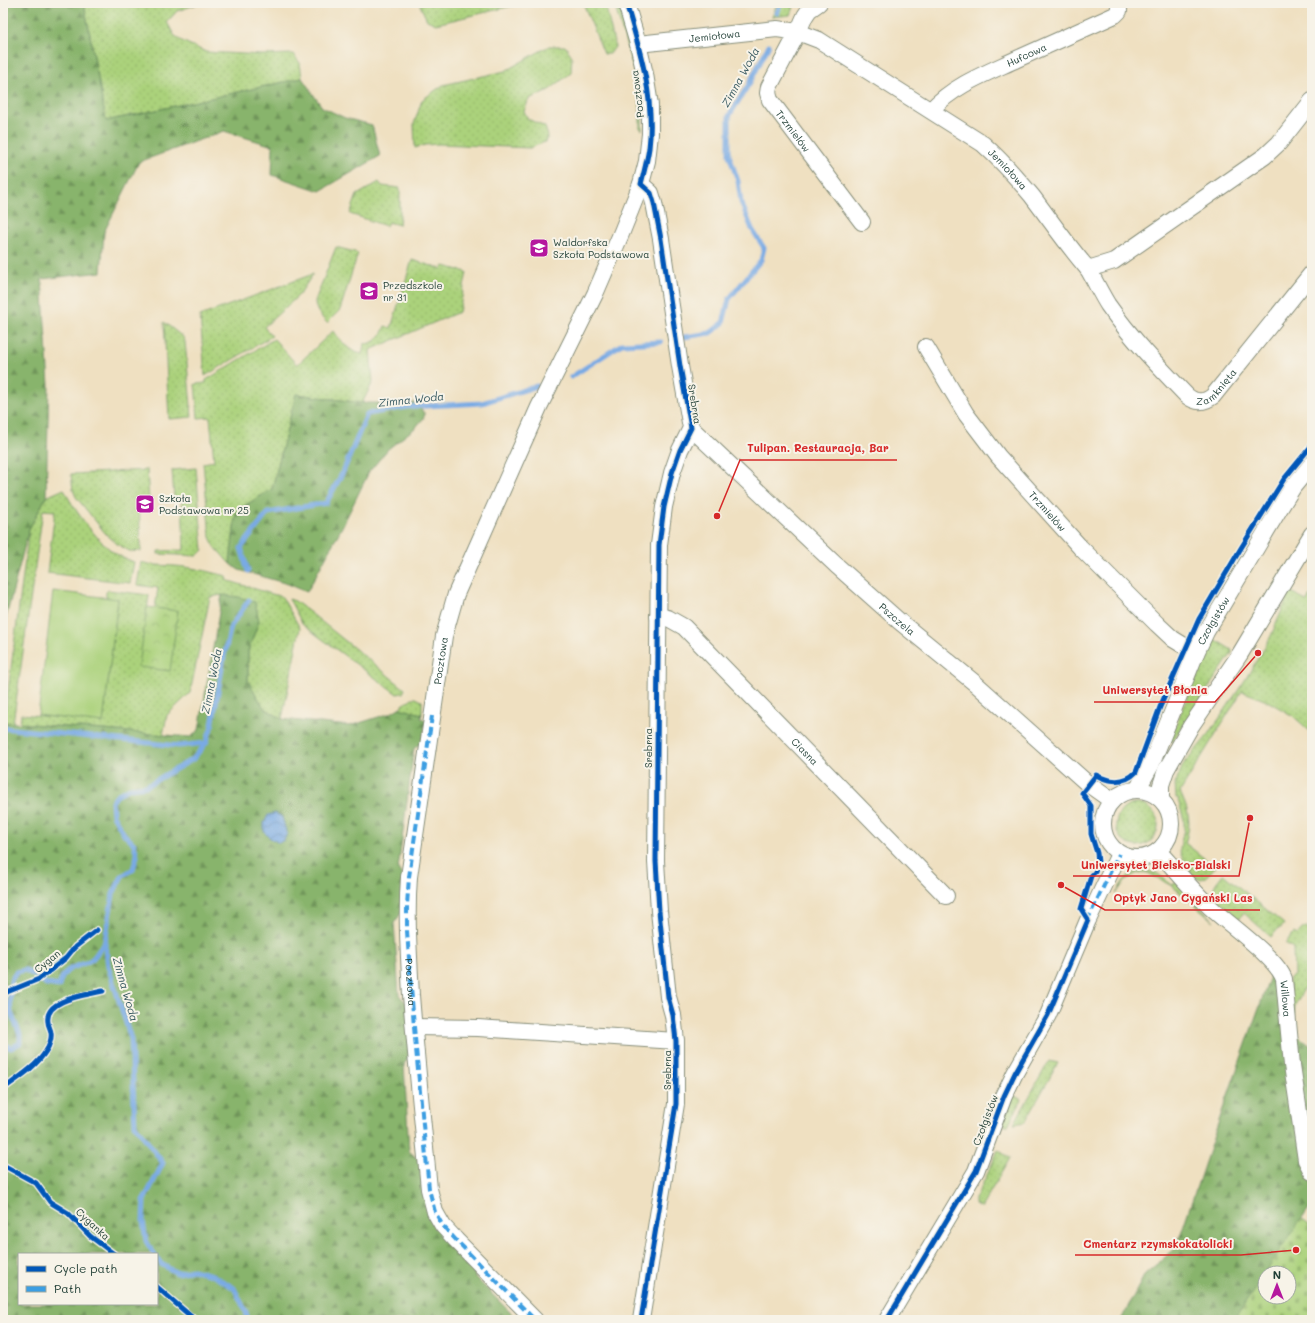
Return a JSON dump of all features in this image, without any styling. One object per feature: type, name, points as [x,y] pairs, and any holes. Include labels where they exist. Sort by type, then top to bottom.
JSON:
[{"type":"street","name":"Pocztowa","points":[[535,1320],[443,1226],[435,1212],[429,1189],[414,1027],[407,931],[407,905],[409,877],[444,636],[456,594],[539,407],[595,294],[641,184],[649,148],[650,105],[638,44],[626,3]]},
{"type":"street","name":"Trzmielów","points":[[819,3],[809,10],[805,16],[769,87],[768,93],[770,100],[862,222]]},
{"type":"street","name":"Hufcowa","points":[[931,110],[939,101],[976,78],[1115,15],[1119,11],[1120,3]]},
{"type":"street","name":"Jemiołowa","points":[[638,44],[777,29],[798,32],[819,40],[983,144],[998,158],[1031,195],[1070,248],[1088,269]]},
{"type":"street","points":[[1088,269],[1114,261],[1265,156],[1279,143],[1312,101]]},
{"type":"street","name":"Srebrna","points":[[641,184],[651,193],[654,202],[691,428],[680,450],[672,473],[664,507],[659,545],[656,861],[659,911],[668,996],[673,1015],[676,1041],[676,1104],[641,1320]]},
{"type":"street","name":"Zamknięta","points":[[1088,269],[1107,304],[1127,331],[1155,364],[1191,400],[1201,402],[1213,396],[1312,273]]},
{"type":"street","name":"Trzmielów","points":[[926,347],[966,414],[998,456],[1080,547],[1173,639],[1196,654]]},
{"type":"street","name":"Pszczela","points":[[691,428],[830,559],[899,621],[976,684],[1088,784],[1112,801]]},
{"type":"street","name":"Czołgistów","points":[[1137,790],[1151,765],[1196,654],[1216,614],[1293,487],[1312,464]]},
{"type":"street","points":[[1161,799],[1161,785],[1169,764],[1191,726],[1243,650],[1312,534]]},
{"type":"street","name":"Ciasna","points":[[658,616],[668,618],[684,627],[946,896]]},
{"type":"street","points":[[1137,790],[1153,794],[1161,799],[1169,810],[1172,828],[1167,840],[1158,851],[1150,856],[1140,859],[1129,858],[1119,854],[1108,842],[1104,832],[1103,821],[1106,810],[1116,797],[1126,792],[1137,790]]},
{"type":"street","name":"Willowa","points":[[1158,851],[1210,907],[1266,956],[1282,973],[1284,980],[1292,1065],[1306,1160],[1312,1172]]},
{"type":"street","name":"Czołgistów","points":[[887,1320],[976,1171],[1004,1096],[1015,1073],[1048,1015],[1088,920],[1119,854]]},
{"type":"street","name":"Srebrna","points":[[414,1027],[478,1028],[676,1041]]},
{"type":"green space","points":[[3,3],[84,3],[106,121],[302,78],[322,107],[345,118],[372,125],[380,156],[320,191],[272,175],[273,146],[224,131],[139,162],[104,232],[101,272],[42,279],[49,385],[46,497],[29,529],[3,629]]},
{"type":"green space","points":[[84,3],[201,3],[177,11],[167,22],[174,35],[182,41],[206,52],[263,55],[293,54],[300,63],[302,78],[106,121]]},
{"type":"green space","points":[[419,3],[525,3],[436,24],[427,20]]},
{"type":"green space","points":[[583,3],[605,3],[615,47],[610,54],[604,54]]},
{"type":"green space","points":[[614,3],[619,3],[636,66],[642,106],[642,130],[640,128],[640,106],[637,84]]},
{"type":"green space","points":[[777,3],[794,3],[790,15],[772,17]]},
{"type":"green space","points":[[549,46],[565,46],[572,56],[571,73],[549,90],[529,99],[524,111],[528,119],[545,127],[548,136],[545,142],[530,148],[439,144],[425,145],[415,148],[414,124],[422,100],[443,85],[505,71]]},
{"type":"green space","points":[[379,182],[382,186],[400,188],[399,225],[388,222],[386,226],[350,214],[357,195]]},
{"type":"green space","points":[[336,247],[358,253],[340,310],[327,323],[317,311],[315,301]]},
{"type":"green space","points":[[412,260],[442,269],[444,266],[467,272],[459,312],[370,350],[373,382],[362,403],[296,394],[272,489],[236,511],[230,564],[214,546],[210,537],[203,463],[214,461],[210,417],[198,418],[195,384],[206,383],[206,380],[274,339],[297,365],[333,331],[349,348],[362,354],[364,344],[378,339],[385,326],[391,328]]},
{"type":"green space","points":[[313,274],[299,295],[264,327],[272,336],[205,376],[200,316]]},
{"type":"green space","points":[[164,322],[184,338],[192,417],[169,419]]},
{"type":"green space","points":[[296,394],[362,403],[416,403],[425,414],[423,419],[415,428],[388,449],[369,472],[343,525],[307,592],[288,584],[239,570],[230,564],[236,511],[272,489]]},
{"type":"green space","points":[[196,468],[203,550],[197,556],[158,554],[158,551],[184,550],[182,499],[174,498],[172,470]]},
{"type":"green space","points":[[147,470],[149,501],[139,502],[141,551],[131,552],[117,544],[105,533],[76,497],[73,490],[71,474]]},
{"type":"green space","points":[[64,489],[78,513],[98,538],[116,554],[134,562],[130,583],[47,573],[55,511],[43,510],[13,723],[4,722],[29,529],[46,497]]},
{"type":"green space","points":[[141,562],[154,565],[188,567],[227,576],[226,580],[282,597],[300,628],[282,719],[264,708],[248,681],[248,651],[259,621],[222,595],[210,597],[190,693],[167,715],[163,735],[20,723],[21,714],[103,722],[118,600],[106,598],[106,592],[108,590],[149,595],[140,667],[178,612],[155,608],[158,588],[137,585]]},
{"type":"green space","points":[[53,591],[118,599],[103,723],[38,715]]},
{"type":"green space","points":[[1290,591],[1307,602],[1309,597],[1312,596],[1312,733],[1293,716],[1269,702],[1242,691],[1180,792],[1186,805],[1189,823],[1185,843],[1215,867],[1205,877],[1200,879],[1196,878],[1188,872],[1191,868],[1183,859],[1180,852],[1183,833],[1185,833],[1185,831],[1179,799],[1176,798],[1175,784],[1183,765],[1209,734],[1245,680],[1270,638]]},
{"type":"green space","points":[[222,595],[239,597],[255,602],[259,621],[248,651],[248,681],[264,708],[282,719],[350,726],[391,713],[399,708],[422,714],[421,718],[426,720],[422,744],[414,748],[398,869],[403,877],[402,912],[394,923],[399,995],[407,1004],[411,1054],[404,1064],[409,1151],[420,1161],[423,1190],[473,1266],[475,1277],[518,1320],[3,1320],[3,722],[191,737],[199,730]]},
{"type":"green space","points":[[289,599],[295,601],[312,614],[405,689],[403,693],[397,694],[303,625]]},
{"type":"green space","points":[[147,607],[178,611],[170,671],[139,667]]},
{"type":"green space","points":[[1214,639],[1232,650],[1232,653],[1172,742],[1169,740]]},
{"type":"green space","points":[[412,698],[422,701],[422,714],[399,708]]},
{"type":"green space","points":[[1137,804],[1152,810],[1158,825],[1152,840],[1137,846],[1122,840],[1116,825],[1122,810]]},
{"type":"green space","points":[[1144,870],[1157,873],[1172,885],[1177,882],[1214,921],[1172,886],[1148,873],[1138,873],[1133,875],[1125,882],[1116,894],[1129,875]]},
{"type":"green space","points":[[1223,874],[1284,924],[1281,928],[1279,928],[1271,937],[1244,913],[1237,920],[1215,899],[1213,889]]},
{"type":"green space","points":[[1306,927],[1311,933],[1308,982],[1295,1005],[1293,1032],[1289,978],[1294,975],[1293,948],[1285,943],[1294,933],[1297,935]]},
{"type":"green space","points":[[1272,971],[1279,981],[1312,1177],[1312,1204],[1271,1265],[1257,1265],[1257,1286],[1234,1320],[1121,1320],[1145,1274],[1176,1248]]},
{"type":"green space","points":[[1293,1032],[1312,1047],[1312,1164]]},
{"type":"green space","points":[[1049,1061],[1058,1063],[1025,1122],[1014,1124]]},
{"type":"green space","points":[[1012,1096],[1022,1100],[1008,1125],[1005,1125],[1003,1120]]},
{"type":"green space","points":[[998,1150],[1010,1158],[981,1208],[975,1205],[975,1199]]},
{"type":"green space","points":[[1301,1219],[1312,1227],[1312,1320],[1234,1320],[1257,1286],[1257,1305],[1297,1305],[1297,1265],[1270,1265]]},
{"type":"water","points":[[275,813],[282,817],[287,834],[284,840],[279,843],[270,838],[264,832],[264,823],[268,815]]},
{"type":"waterway","name":"Zimna Woda","points":[[777,13],[781,3]]},
{"type":"waterway","name":"Zimna Woda","points":[[684,337],[710,333],[723,323],[729,299],[761,260],[764,248],[752,229],[741,202],[738,181],[729,155],[729,116],[749,84],[769,45]]},
{"type":"waterway","name":"Zimna Woda","points":[[571,377],[622,344],[661,342]]},
{"type":"waterway","name":"Zimna Woda","points":[[248,571],[241,548],[268,513],[326,503],[343,472],[367,414],[407,407],[482,403],[537,386]]},
{"type":"waterway","name":"Zimna Woda","points":[[153,1253],[146,1241],[143,1221],[144,1200],[163,1163],[135,1125],[131,1039],[108,966],[105,941],[113,894],[122,876],[133,869],[137,856],[134,844],[124,834],[113,815],[112,802],[118,794],[130,788],[146,786],[193,759],[206,743],[212,726],[224,656],[231,626],[249,600]]},
{"type":"waterway","points":[[3,728],[179,746],[206,743]]},
{"type":"waterway","points":[[3,1044],[11,1048],[20,1043],[20,1034],[11,1013],[10,1000],[11,981],[16,972],[25,970],[46,984],[59,986],[68,970],[92,959],[105,941]]},
{"type":"waterway","name":"Zimna Woda","points":[[158,1260],[161,1264],[177,1273],[193,1270],[212,1275],[234,1288],[246,1312],[248,1320]]},
{"type":"marked path","points":[[432,716],[409,877],[407,905],[407,931],[414,1027],[429,1189],[435,1212],[443,1226],[535,1320]]},
{"type":"marked path","points":[[1087,921],[1119,854]]},
{"type":"cycle path","points":[[626,3],[641,56],[650,111],[649,148],[641,184],[651,193],[654,203],[691,428],[680,450],[672,473],[664,507],[659,545],[656,861],[659,911],[668,997],[673,1015],[676,1041],[676,1104],[641,1320]]},
{"type":"cycle path","points":[[887,1320],[976,1171],[1004,1096],[1015,1073],[1048,1015],[1088,920],[1081,909],[1091,876],[1095,872],[1098,862],[1097,853],[1091,834],[1091,806],[1082,793],[1096,775],[1117,781],[1127,779],[1136,772],[1160,707],[1199,619],[1284,479],[1312,445]]},
{"type":"cycle path","name":"Cygan","points":[[3,997],[7,992],[39,979],[66,958],[75,947],[97,930]]},
{"type":"cycle path","points":[[3,1089],[32,1067],[42,1057],[47,1049],[51,1035],[51,1030],[48,1023],[49,1014],[53,1008],[59,1003],[68,999],[103,991]]},
{"type":"cycle path","name":"Cyganka","points":[[3,1165],[36,1183],[50,1202],[68,1213],[90,1236],[113,1253]]},
{"type":"cycle path","points":[[158,1288],[195,1320]]},
{"type":"place","name":"Waldorfska Szkoła Podstawowa","points":[[539,248]]},
{"type":"place","name":"Przedszkole nr 31","points":[[369,291]]},
{"type":"place","name":"Szkoła Podstawowa nr 25","points":[[145,504]]},
{"type":"place","name":"Tulipan. Restauracja, Bar","points":[[717,516]]},
{"type":"place","name":"Uniwersytet Błonia","points":[[1258,653]]},
{"type":"place","name":"Uniwersytet Bielsko-Bialski","points":[[1250,818]]},
{"type":"place","name":"Optyk Jano Cygański Las","points":[[1061,885]]},
{"type":"place","name":"Cmentarz rzymskokatolicki","points":[[1296,1250]]}]
